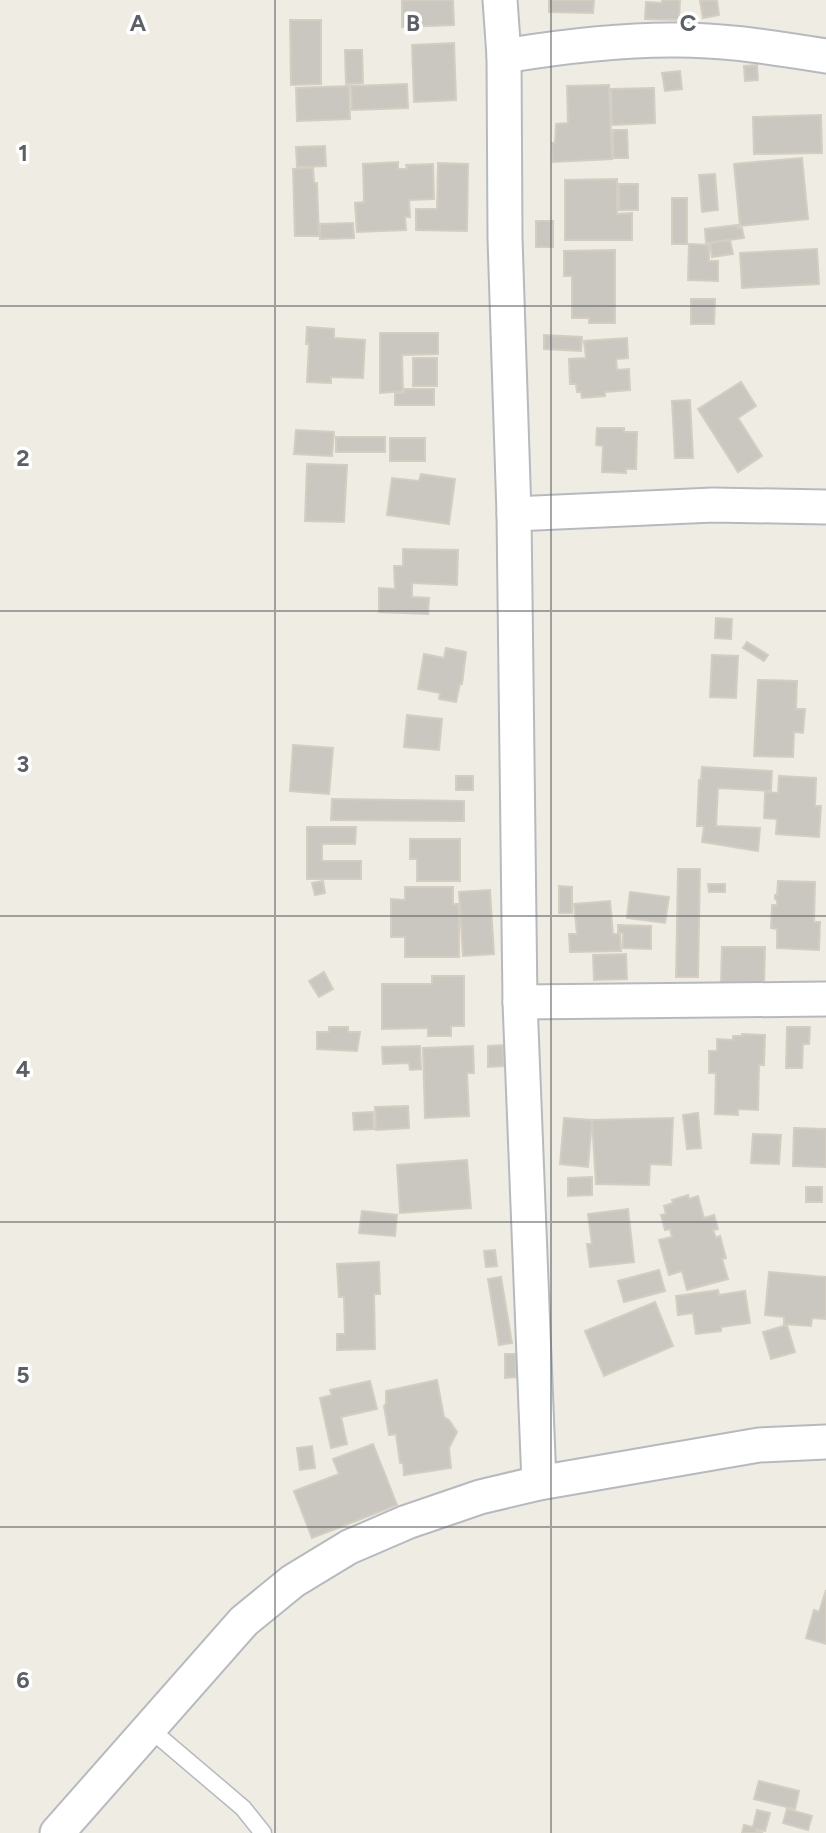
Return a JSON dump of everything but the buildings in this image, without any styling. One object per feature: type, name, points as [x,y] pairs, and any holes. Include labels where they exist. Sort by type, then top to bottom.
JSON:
[{"type":"street","points":[[500,0],[504,56],[505,237],[514,514],[520,1002],[539,1483]]},
{"type":"street","points":[[504,56],[575,44],[672,39],[734,43],[826,56]]},
{"type":"street","points":[[514,514],[713,505],[826,506]]},
{"type":"street","points":[[520,1002],[826,999]]},
{"type":"street","points":[[57,1833],[244,1621],[293,1581],[349,1547],[407,1522],[480,1497],[539,1483],[759,1445],[826,1442]]},
{"type":"lane","points":[[150,1729],[243,1808],[262,1833]]}]
